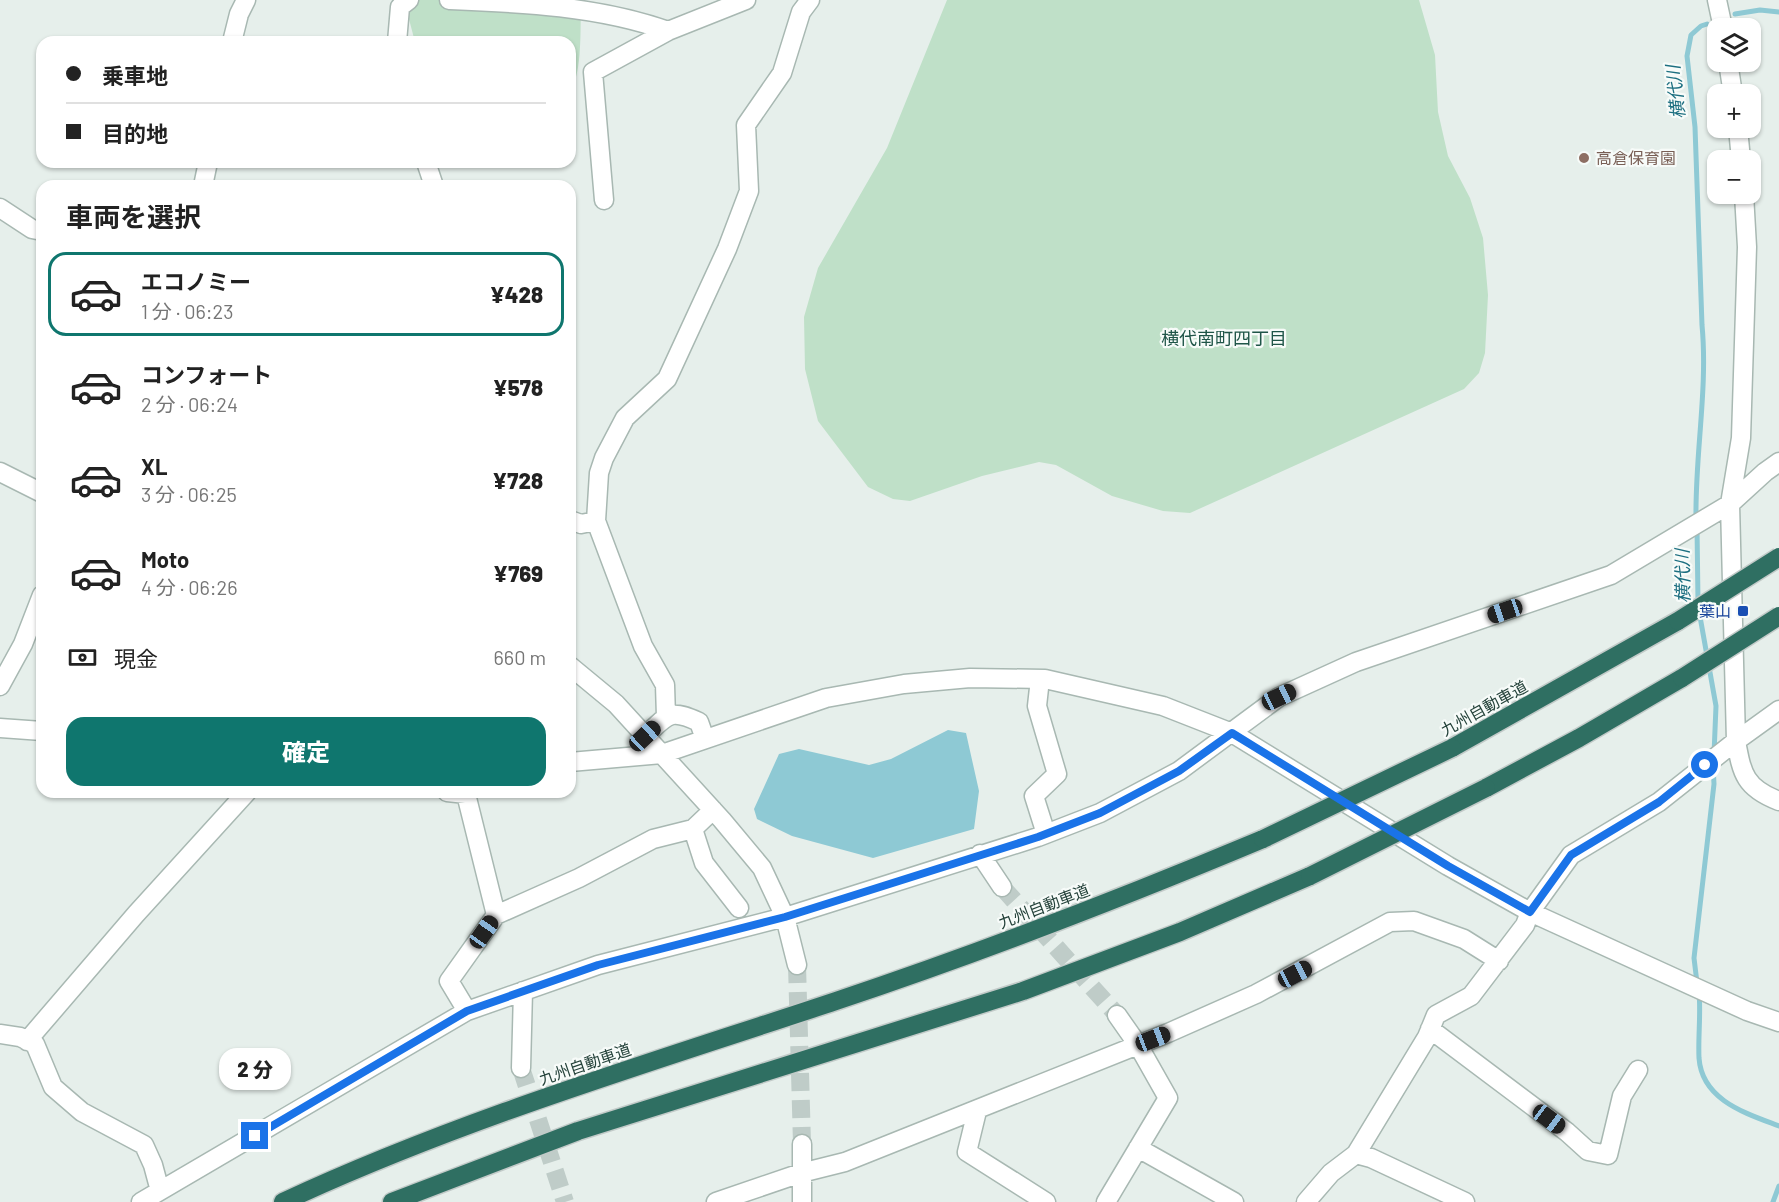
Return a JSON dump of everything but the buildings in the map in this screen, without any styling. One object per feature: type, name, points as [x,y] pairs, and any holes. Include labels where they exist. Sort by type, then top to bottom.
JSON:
[{"type":"highway","name":"九州自動車道","points":[[283,1202],[338,1177],[443,1135],[696,1046],[836,1001],[988,948],[1144,889],[1263,839],[1452,748],[1678,621],[1779,557]]},
{"type":"highway","points":[[392,1202],[578,1131],[1023,991],[1180,932],[1310,876],[1486,788],[1579,738],[1682,678],[1779,616]]},
{"type":"street","points":[[234,36],[239,14],[246,0]]},
{"type":"street","points":[[398,36],[400,7],[409,0]]},
{"type":"street","points":[[449,0],[526,3],[636,19],[668,31]]},
{"type":"street","points":[[604,200],[593,72],[668,31],[746,0]]},
{"type":"street","points":[[1717,0],[1721,18]]},
{"type":"street","points":[[666,717],[665,685],[643,646],[596,521],[599,473],[604,458],[625,418],[667,379],[727,249],[749,191],[746,125],[782,73],[803,4]]},
{"type":"street","points":[[1745,204],[1747,247],[1741,438],[1730,504],[1736,741],[1742,772],[1761,794],[1779,801]]},
{"type":"street","points":[[0,208],[36,230]]},
{"type":"street","points":[[141,1202],[467,1011],[598,965],[785,917],[1046,834],[1100,813],[1179,771],[1279,697],[1356,662],[1611,575],[1730,504],[1779,462]]},
{"type":"street","points":[[0,472],[36,490]]},
{"type":"street","points":[[576,522],[581,524],[596,521]]},
{"type":"street","points":[[0,686],[23,644],[36,610]]},
{"type":"street","points":[[576,671],[616,704],[713,810],[762,868],[785,917],[797,964]]},
{"type":"street","points":[[576,761],[662,754],[826,698],[904,684],[970,678],[1040,679],[1163,706],[1232,733],[1448,866],[1530,912],[1747,1011],[1779,1022]]},
{"type":"street","points":[[1040,679],[1037,706],[1057,774],[1034,796],[1046,834]]},
{"type":"street","points":[[1306,1202],[1331,1173],[1356,1154],[1436,1015],[1471,996],[1525,925],[1530,912],[1571,855],[1659,802],[1779,710]]},
{"type":"street","points":[[645,736],[666,717],[681,714],[699,722],[705,739]]},
{"type":"street","points":[[0,728],[36,731]]},
{"type":"street","points":[[27,1041],[136,914],[242,798]]},
{"type":"street","points":[[467,798],[496,915]]},
{"type":"street","points":[[467,1011],[449,981],[496,915],[579,878],[653,839],[693,829],[713,810]]},
{"type":"street","points":[[693,829],[704,862],[740,908]]},
{"type":"street","points":[[980,854],[1002,888]]},
{"type":"street","points":[[716,1202],[801,1173],[845,1162],[1138,1045],[1256,994],[1390,922],[1414,921],[1454,935],[1498,960]]},
{"type":"street","points":[[521,1068],[523,991]]},
{"type":"street","points":[[1106,1202],[1168,1098],[1138,1045],[1117,1015]]},
{"type":"street","points":[[1430,1029],[1588,1151],[1608,1155],[1622,1096],[1638,1070]]},
{"type":"street","points":[[0,1034],[20,1037],[35,1044],[53,1087],[82,1112],[144,1145],[153,1165],[160,1191]]},
{"type":"street","points":[[977,1111],[967,1152],[1046,1202]]},
{"type":"street","points":[[802,1144],[802,1202]]},
{"type":"street","points":[[1138,1148],[1234,1202]]},
{"type":"street","points":[[1356,1154],[1371,1158],[1465,1202]]},
{"type":"green space","points":[[404,0],[581,0],[581,35],[576,77],[576,36],[413,36]]},
{"type":"green space","points":[[947,0],[1419,0],[1435,55],[1438,112],[1448,156],[1470,198],[1483,238],[1488,295],[1485,353],[1479,373],[1464,389],[1190,513],[1163,511],[1112,496],[1056,465],[1039,462],[982,476],[910,501],[893,499],[868,487],[818,421],[805,369],[804,317],[818,268],[887,148]]},
{"type":"water","points":[[948,730],[966,733],[979,791],[974,829],[873,858],[792,836],[757,819],[754,809],[779,754],[799,749],[869,765],[891,759]]},
{"type":"waterway","name":"横代川","points":[[1735,14],[1760,10],[1779,12]]},
{"type":"waterway","name":"横代川","points":[[1696,518],[1703,349],[1695,127],[1687,56],[1691,35],[1707,24]]},
{"type":"waterway","name":"横代川","points":[[1697,527],[1698,602]]},
{"type":"waterway","name":"横代川","points":[[1699,611],[1716,706],[1714,754]]},
{"type":"waterway","name":"横代川","points":[[1697,983],[1694,958],[1714,784],[1713,766]]},
{"type":"waterway","name":"横代川","points":[[1699,992],[1699,1058],[1708,1085],[1727,1103],[1779,1126]]},
{"type":"waterway","name":"横代川","points":[[1773,1202],[1779,1186]]},
{"type":"tunnel","points":[[1002,887],[1117,1015]]},
{"type":"tunnel","points":[[797,965],[802,1144]]},
{"type":"tunnel","points":[[521,1068],[565,1202]]},
{"type":"place","name":"高倉保育園","points":[[1584,158]]},
{"type":"place","name":"葉山","points":[[1743,611]]},
{"type":"district","name":"横代南町四丁目","points":[[1224,339]]},
{"type":"route","points":[[255,1136],[467,1011],[598,965],[785,917],[1038,837],[1100,813],[1179,771],[1232,733],[1448,866],[1530,912],[1571,855],[1659,802],[1705,765]]}]
